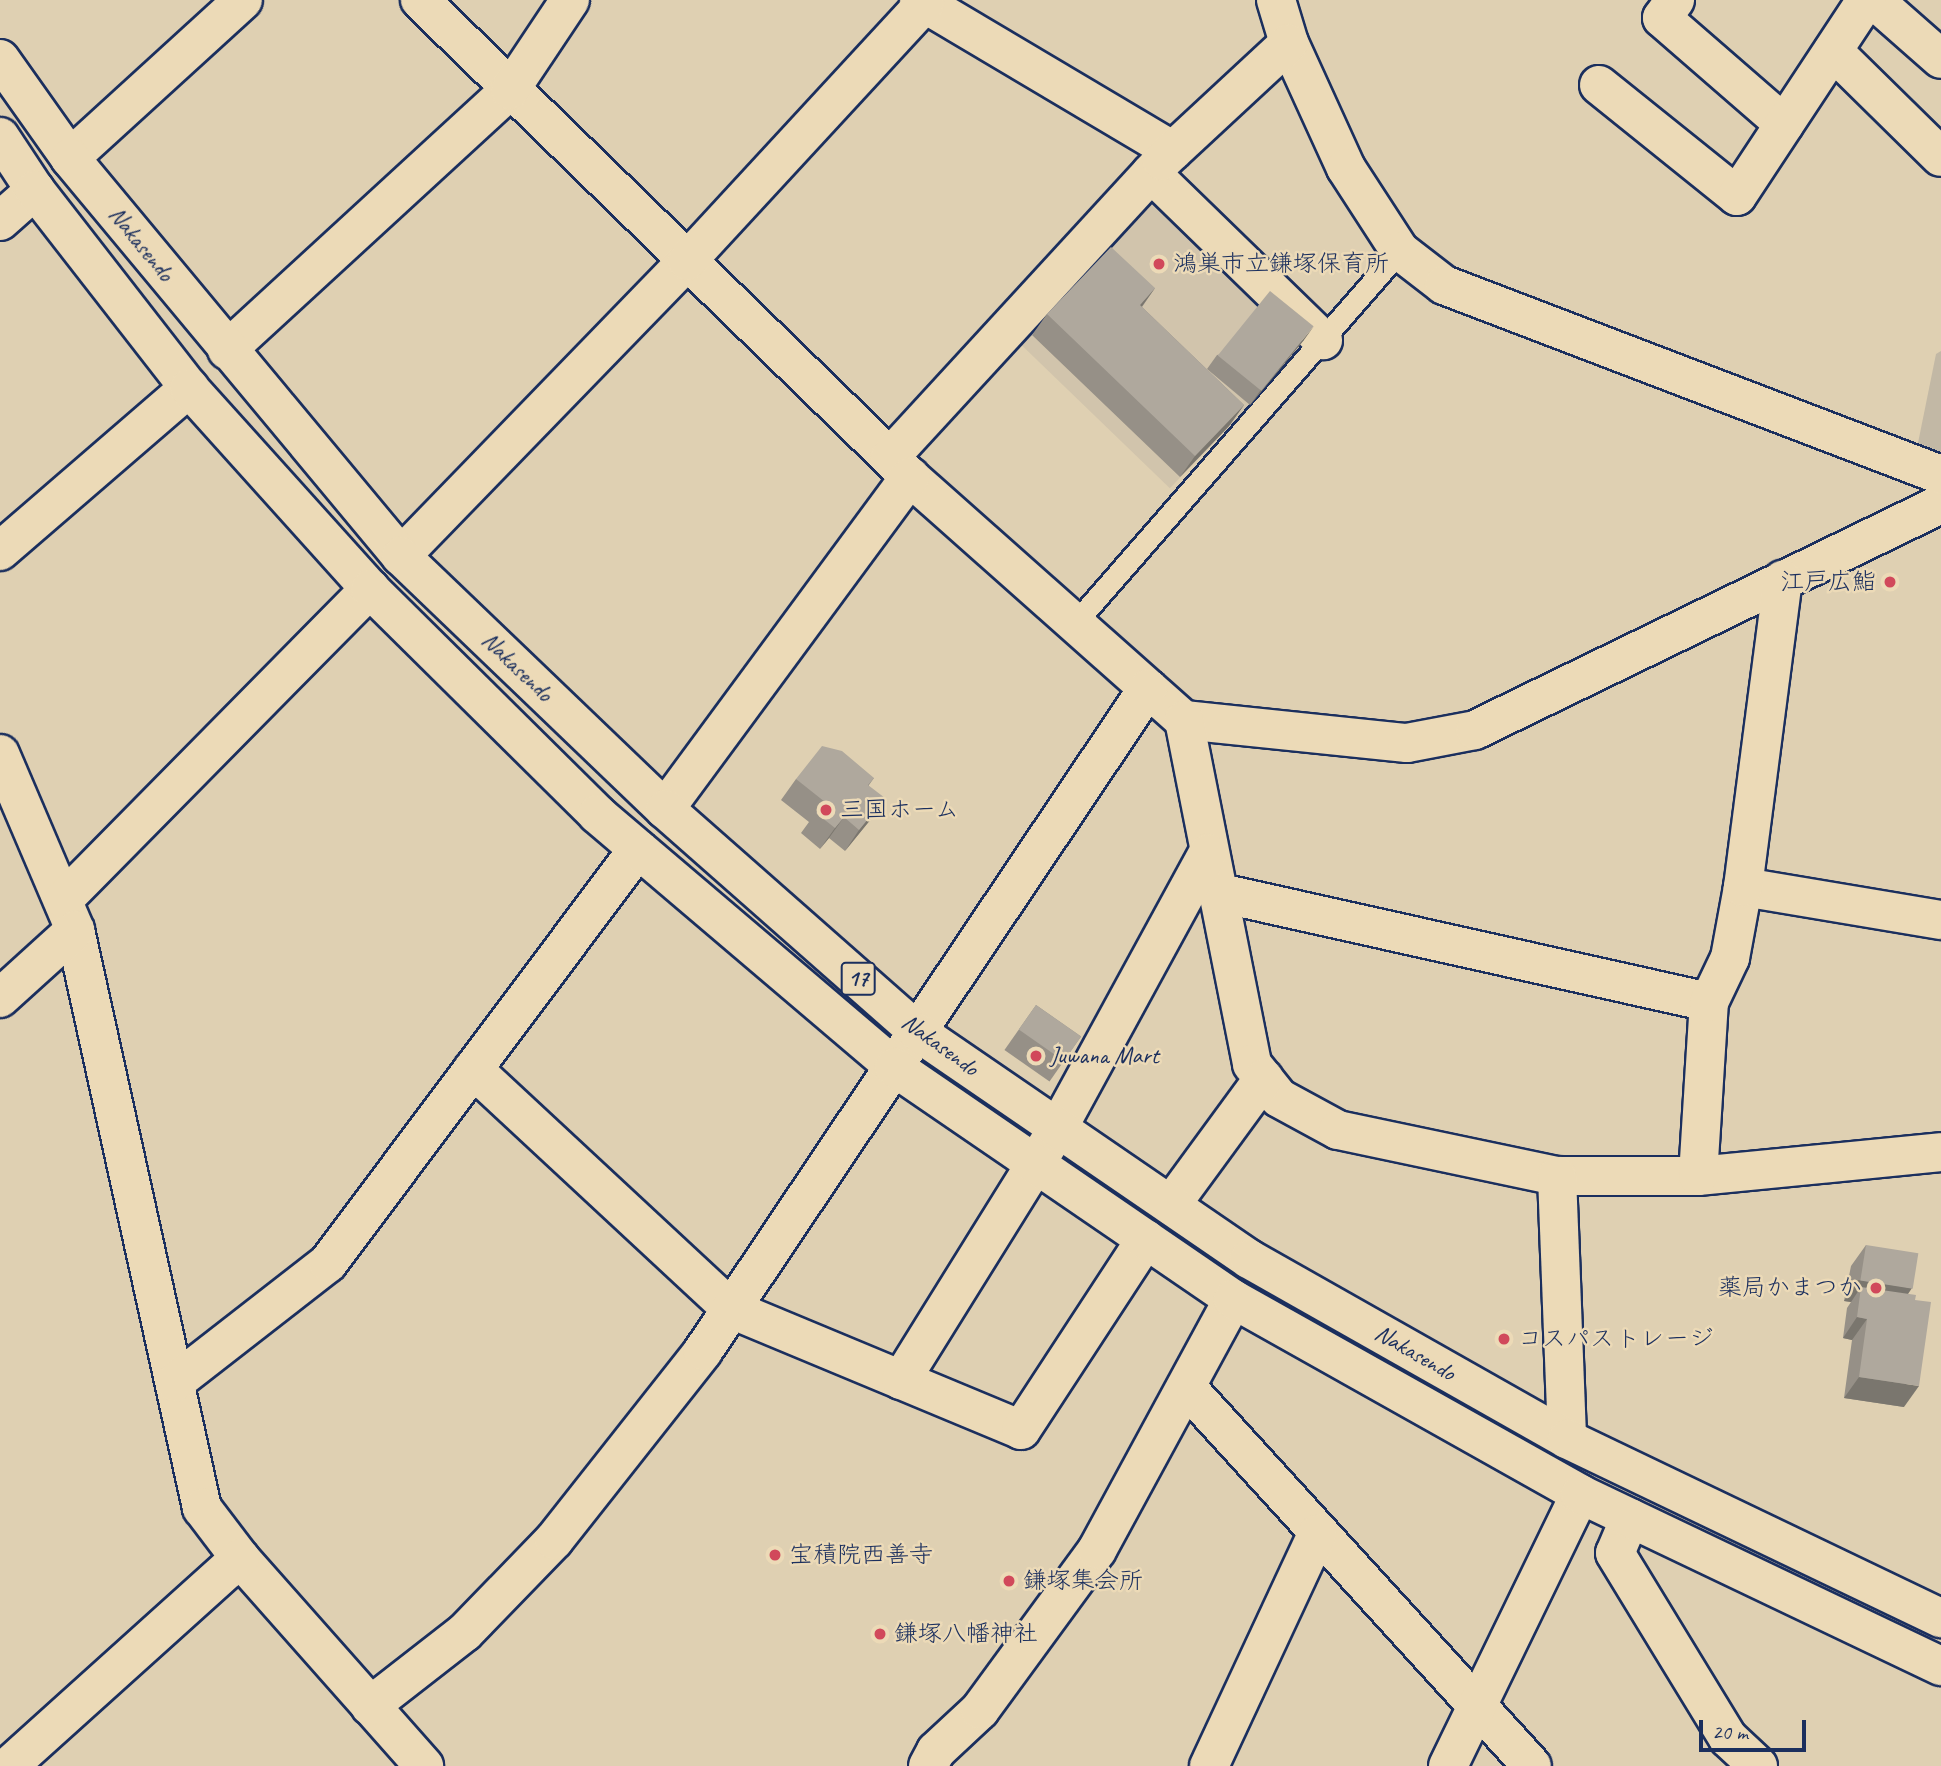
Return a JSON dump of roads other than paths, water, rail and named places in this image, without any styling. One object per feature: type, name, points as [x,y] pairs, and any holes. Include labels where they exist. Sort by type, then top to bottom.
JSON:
[{"type":"main road","points":[[70,158],[243,0]]},
{"type":"main road","points":[[420,0],[900,467],[1184,720],[1407,743],[1475,730],[1941,504]]},
{"type":"main road","points":[[227,349],[510,90],[570,0]]},
{"type":"main road","points":[[1276,0],[1289,43],[1346,168],[1400,251],[1444,285],[1941,475]]},
{"type":"main road","points":[[1675,0],[1662,18],[1784,124]]},
{"type":"main road","points":[[1599,85],[1737,196],[1866,0]]},
{"type":"main road","points":[[1874,0],[1941,58]]},
{"type":"main road","points":[[401,556],[687,261],[921,2],[1162,162],[1323,340]]},
{"type":"main road","points":[[665,809],[900,467],[1162,162],[1289,43]]},
{"type":"main road","points":[[1832,51],[1941,157]]},
{"type":"main road","name":"Nakasendo","points":[[0,59],[70,158],[401,556],[665,809],[919,1033],[1249,1259],[1567,1439],[1940,1615]]},
{"type":"main road","name":"Nakasendo","points":[[0,137],[34,190],[189,388],[370,589],[638,849],[894,1067],[1233,1299],[1580,1494],[1941,1666]]},
{"type":"main road","points":[[0,220],[34,190]]},
{"type":"main road","points":[[0,551],[189,388]]},
{"type":"main road","points":[[1698,1176],[1709,1002],[1730,958],[1743,887],[1783,580]]},
{"type":"main road","points":[[0,998],[70,914],[370,589]]},
{"type":"main road","points":[[370,1706],[465,1632],[554,1540],[704,1351],[1148,688]]},
{"type":"main road","points":[[1184,720],[1208,853],[1252,1064],[1279,1098],[1338,1129],[1557,1176],[1698,1176],[1941,1152]]},
{"type":"main road","points":[[0,754],[70,914],[202,1508],[240,1558],[424,1766]]},
{"type":"main road","points":[[175,1382],[328,1264],[638,849]]},
{"type":"main road","points":[[901,1380],[1058,1128],[1208,853]]},
{"type":"main road","points":[[1743,887],[1941,920]]},
{"type":"main road","points":[[1216,892],[1709,1002]]},
{"type":"main road","points":[[473,1069],[731,1309],[1021,1430],[1146,1240]]},
{"type":"main road","points":[[1171,1205],[1264,1078]]},
{"type":"main road","points":[[1557,1176],[1567,1439]]},
{"type":"main road","points":[[928,1766],[936,1751],[980,1710],[1097,1550],[1188,1390],[1233,1299]]},
{"type":"main road","points":[[1188,1390],[1532,1766]]},
{"type":"main road","points":[[1448,1766],[1580,1494]]},
{"type":"main road","points":[[1630,1518],[1615,1553],[1728,1738],[1758,1766]]},
{"type":"main road","points":[[1209,1766],[1317,1534]]},
{"type":"main road","points":[[9,1766],[240,1558]]},
{"type":"lane","points":[[1075,623],[1400,251]]},
{"type":"place","name":"鴻巣市立鎌塚保育所","points":[[1159,264]]},
{"type":"place","name":"江戸広鮨","points":[[1890,582]]},
{"type":"place","name":"三国ホーム","points":[[826,810]]},
{"type":"place","name":"Juwana Mart","points":[[1036,1056]]},
{"type":"place","name":"薬局かまつか","points":[[1876,1288]]},
{"type":"place","name":"コスパストレージ","points":[[1504,1339]]},
{"type":"place","name":"宝積院西善寺","points":[[775,1555]]},
{"type":"place","name":"鎌塚集会所","points":[[1009,1581]]},
{"type":"place","name":"鎌塚八幡神社","points":[[880,1634]]}]
